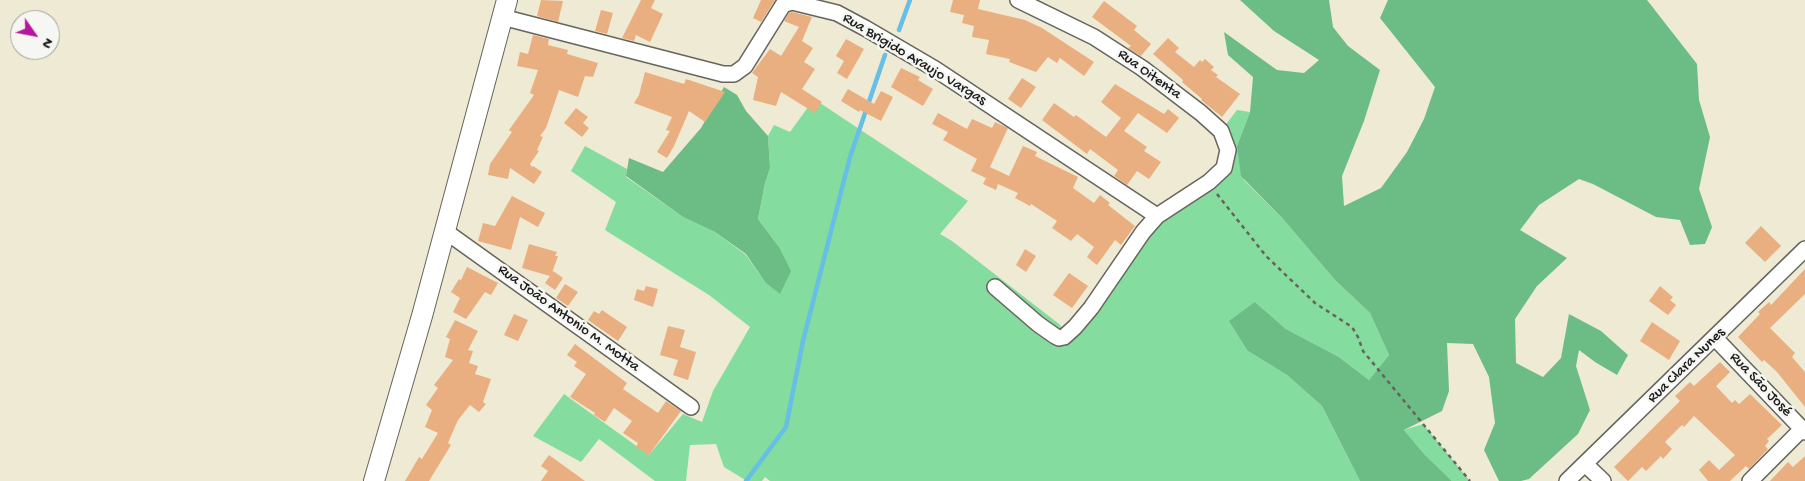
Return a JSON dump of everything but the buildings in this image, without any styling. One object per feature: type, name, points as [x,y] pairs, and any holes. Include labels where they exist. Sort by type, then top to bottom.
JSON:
[{"type":"main road","points":[[374,481],[445,231],[504,8]]},
{"type":"street","name":"Rua Oitenta","points":[[1018,0],[1094,37],[1142,68],[1214,124],[1221,131],[1228,150],[1224,168],[1209,182]]},
{"type":"street","name":"Rua Brigido Araujo Vargas","points":[[504,8],[723,74],[734,74],[745,66],[783,5],[792,2],[837,14],[936,69],[1157,216]]},
{"type":"street","points":[[995,287],[1038,324],[1059,338],[1064,337],[1091,308],[1143,232],[1157,216],[1209,182]]},
{"type":"street","name":"Rua João Antonio M. Motta","points":[[445,231],[691,407]]},
{"type":"street","name":"Rua Clara Nunes","points":[[1568,481],[1805,249]]},
{"type":"street","name":"Rua São José","points":[[1715,338],[1803,430]]},
{"type":"street","points":[[1750,481],[1803,430]]},
{"type":"street","points":[[1585,464],[1603,481]]},
{"type":"path","points":[[1209,182],[1266,256],[1315,303],[1352,327],[1363,351],[1470,481]]},
{"type":"green space","points":[[1240,0],[1329,0],[1333,27],[1348,46],[1380,70],[1364,121],[1342,176],[1344,206],[1381,188],[1407,152],[1424,119],[1435,87],[1380,18],[1388,0],[1647,0],[1697,64],[1699,100],[1710,137],[1699,189],[1712,227],[1705,244],[1690,245],[1680,220],[1656,217],[1593,184],[1579,179],[1539,205],[1520,230],[1567,258],[1537,286],[1515,319],[1516,363],[1543,377],[1561,358],[1569,314],[1601,331],[1628,355],[1617,375],[1579,350],[1576,366],[1590,410],[1578,434],[1529,479],[1499,481],[1484,450],[1495,423],[1489,377],[1473,344],[1447,343],[1449,391],[1442,411],[1404,430],[1425,455],[1452,481],[1360,481],[1322,406],[1287,375],[1248,351],[1229,321],[1255,302],[1286,329],[1339,357],[1369,380],[1389,355],[1370,313],[1335,280],[1283,219],[1241,176],[1237,146],[1250,112],[1253,77],[1228,55],[1224,32],[1277,70],[1304,73],[1319,60],[1274,31]]},
{"type":"green space","points":[[724,87],[737,95],[746,111],[768,136],[770,168],[758,219],[779,247],[791,271],[780,294],[765,282],[746,254],[715,232],[683,217],[626,176],[629,158],[663,172],[701,128]]},
{"type":"green space","points":[[814,99],[968,201],[940,234],[952,241],[1059,324],[1069,337],[1144,237],[1224,168],[1221,131],[1237,110],[1250,112],[1237,146],[1244,180],[1283,219],[1335,280],[1370,313],[1389,355],[1369,380],[1339,357],[1286,329],[1255,302],[1248,351],[1287,375],[1322,406],[1360,481],[770,481],[765,477],[762,481],[747,481],[724,467],[716,444],[690,445],[686,481],[655,481],[599,439],[581,462],[533,436],[564,394],[649,455],[683,414],[702,422],[713,391],[750,327],[709,295],[605,230],[616,202],[571,171],[585,146],[627,169],[626,177],[683,217],[715,232],[746,255],[765,282],[779,247],[758,219],[770,168],[768,136],[774,125],[790,132]]},
{"type":"green space","points":[[1423,424],[1470,481],[1452,481],[1425,455],[1404,430]]},
{"type":"waterway","points":[[899,30],[910,0]]},
{"type":"waterway","points":[[746,481],[786,427],[803,341],[850,157],[885,55]]}]
